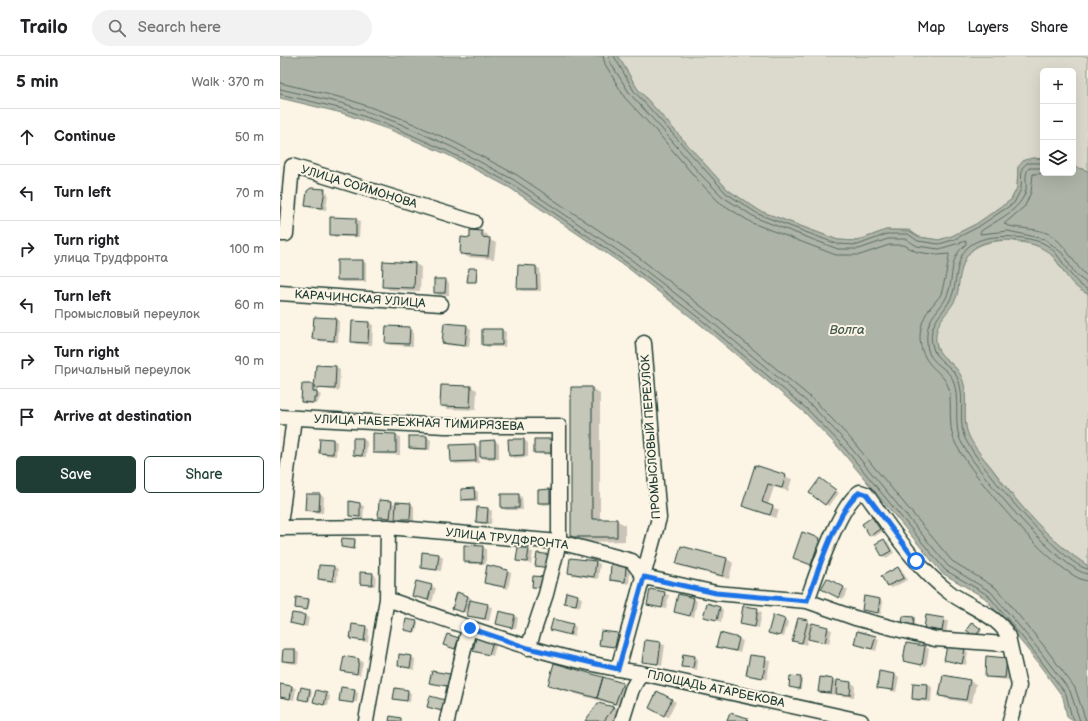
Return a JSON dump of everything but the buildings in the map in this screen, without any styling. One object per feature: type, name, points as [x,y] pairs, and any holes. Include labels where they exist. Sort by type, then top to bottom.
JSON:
[{"type":"street","name":"УЛИЦА СОЙМОНОВА","points":[[280,234],[286,234],[292,166],[474,222]]},
{"type":"street","name":"КАРАЧИНСКАЯ УЛИЦА","points":[[280,293],[441,304]]},
{"type":"street","name":"ПРОМЫСЛОВЫЙ ПЕРЕУЛОК","points":[[618,669],[659,518],[644,343]]},
{"type":"street","points":[[280,525],[287,418]]},
{"type":"street","name":"УЛИЦА НАБЕРЕЖНАЯ ТИМИРЯЗЕВА","points":[[287,418],[445,426],[559,426],[559,542]]},
{"type":"street","points":[[807,601],[830,538],[853,496],[860,492],[866,494],[916,561],[949,593],[995,620],[1008,636],[1007,643],[1019,686],[1010,721]]},
{"type":"street","name":"УЛИЦА ТРУДФРОНТА","points":[[280,528],[388,527],[559,542],[632,560],[644,577]]},
{"type":"street","points":[[366,721],[387,598],[388,527]]},
{"type":"street","points":[[528,648],[546,594],[559,542]]},
{"type":"street","points":[[644,577],[716,593],[807,601],[855,618],[935,639],[1007,643]]},
{"type":"street","name":"ПЛОЩАДЬ АТАРБЕКОВА","points":[[387,598],[528,648],[618,669],[861,721]]},
{"type":"street","points":[[446,721],[470,628]]},
{"type":"street","points":[[627,718],[632,690],[641,673]]},
{"type":"shaded area","points":[[618,56],[1088,56],[1088,171],[1076,167],[1076,68],[1040,68],[1040,159],[1033,158],[1018,167],[1017,188],[1011,200],[976,224],[952,236],[939,240],[919,237],[909,230],[886,230],[857,241],[838,240],[760,211],[728,190],[637,88]]},
{"type":"shaded area","points":[[1008,240],[1041,247],[1047,251],[1053,256],[1074,284],[1080,290],[1088,294],[1088,566],[1060,545],[1035,521],[1012,495],[975,447],[968,435],[966,427],[963,382],[956,369],[943,356],[936,346],[936,330],[940,320],[955,298],[958,290],[961,268],[969,253],[974,248],[981,245]]},
{"type":"water","name":"Волга","points":[[280,56],[618,56],[637,88],[728,190],[760,211],[838,240],[857,241],[886,230],[909,231],[919,237],[939,240],[952,236],[976,224],[1011,200],[1017,188],[1018,167],[1024,160],[1033,158],[1040,159],[1040,176],[1076,176],[1076,167],[1088,171],[1088,294],[1077,288],[1052,255],[1041,248],[1014,240],[984,243],[970,252],[965,259],[956,297],[938,326],[936,341],[939,352],[957,370],[963,381],[965,389],[966,429],[974,446],[1037,524],[1061,546],[1088,566],[1088,721],[1073,721],[1067,717],[1063,697],[1032,655],[985,598],[942,573],[839,448],[805,413],[701,325],[628,268],[510,188],[448,155],[393,131],[342,113],[280,98]]},
{"type":"route","points":[[470,628],[528,648],[618,669],[644,577],[673,582],[716,593],[807,601],[830,538],[853,496],[860,492],[866,494],[916,561]]}]
